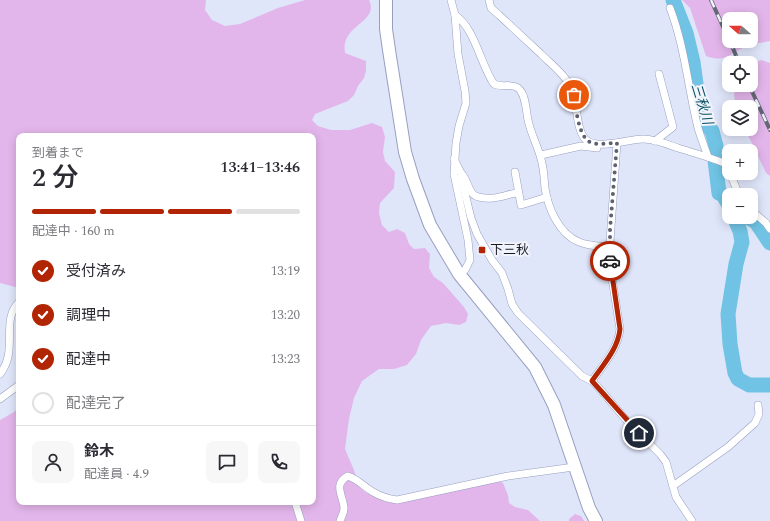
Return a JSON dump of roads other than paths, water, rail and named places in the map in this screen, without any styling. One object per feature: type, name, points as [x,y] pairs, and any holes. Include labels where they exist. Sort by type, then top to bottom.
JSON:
[{"type":"highway","points":[[386,0],[386,29],[405,152],[430,225],[459,274],[535,367],[554,405],[565,434],[574,467],[589,508],[596,521]]},
{"type":"street","points":[[451,0],[455,15],[458,54],[466,102],[459,126],[454,159],[454,174],[470,252],[470,260],[465,270],[459,274]]},
{"type":"street","points":[[489,0],[492,8],[566,79],[571,87],[580,128],[587,140],[592,143],[617,143],[642,139],[655,141],[722,162]]},
{"type":"street","points":[[670,8],[676,23],[686,64],[698,128],[710,158]]},
{"type":"street","points":[[455,15],[461,19],[479,49],[494,84],[498,86],[512,86],[518,88],[521,92],[530,128],[544,169],[547,197],[552,212],[560,227],[572,238],[589,245],[610,247]]},
{"type":"street","points":[[655,141],[673,127],[659,74]]},
{"type":"street","points":[[540,155],[581,146],[599,148],[604,143]]},
{"type":"street","points":[[592,381],[619,338],[620,329],[611,272],[610,247],[617,143]]},
{"type":"street","points":[[454,159],[461,173],[465,177],[472,194],[475,196],[498,198],[507,194],[518,193]]},
{"type":"street","points":[[515,172],[521,205],[547,197]]},
{"type":"street","points":[[461,173],[471,218],[477,234],[502,274],[512,304],[518,313],[582,376],[592,381],[599,388],[628,422],[663,458],[666,462],[676,497],[692,521]]},
{"type":"street","points":[[758,216],[770,229]]},
{"type":"street","points":[[0,374],[4,369],[7,360],[8,351],[5,331],[8,313],[16,304]]},
{"type":"street","points":[[0,399],[16,388]]},
{"type":"street","points":[[673,486],[728,447],[755,423],[759,414],[758,405]]},
{"type":"street","points":[[340,521],[344,511],[340,489],[344,478],[348,476],[359,480],[373,492],[389,499],[397,500],[508,476],[574,467]]},
{"type":"street","points":[[296,505],[301,521]]},
{"type":"waterway","name":"三秋川","points":[[673,0],[686,33],[693,62],[698,98],[706,124],[712,131],[716,146],[714,152],[719,193],[722,194]]},
{"type":"waterway","name":"三秋川","points":[[737,224],[742,242],[736,264],[728,314],[730,344],[735,373],[738,379],[749,385],[770,385]]},
{"type":"waterway","points":[[757,224],[770,243]]},
{"type":"railway","points":[[711,0],[722,24]]},
{"type":"railway","points":[[733,48],[736,56]]},
{"type":"railway","points":[[752,92],[770,130]]},
{"type":"place","name":"下三秋","points":[[482,250]]}]
